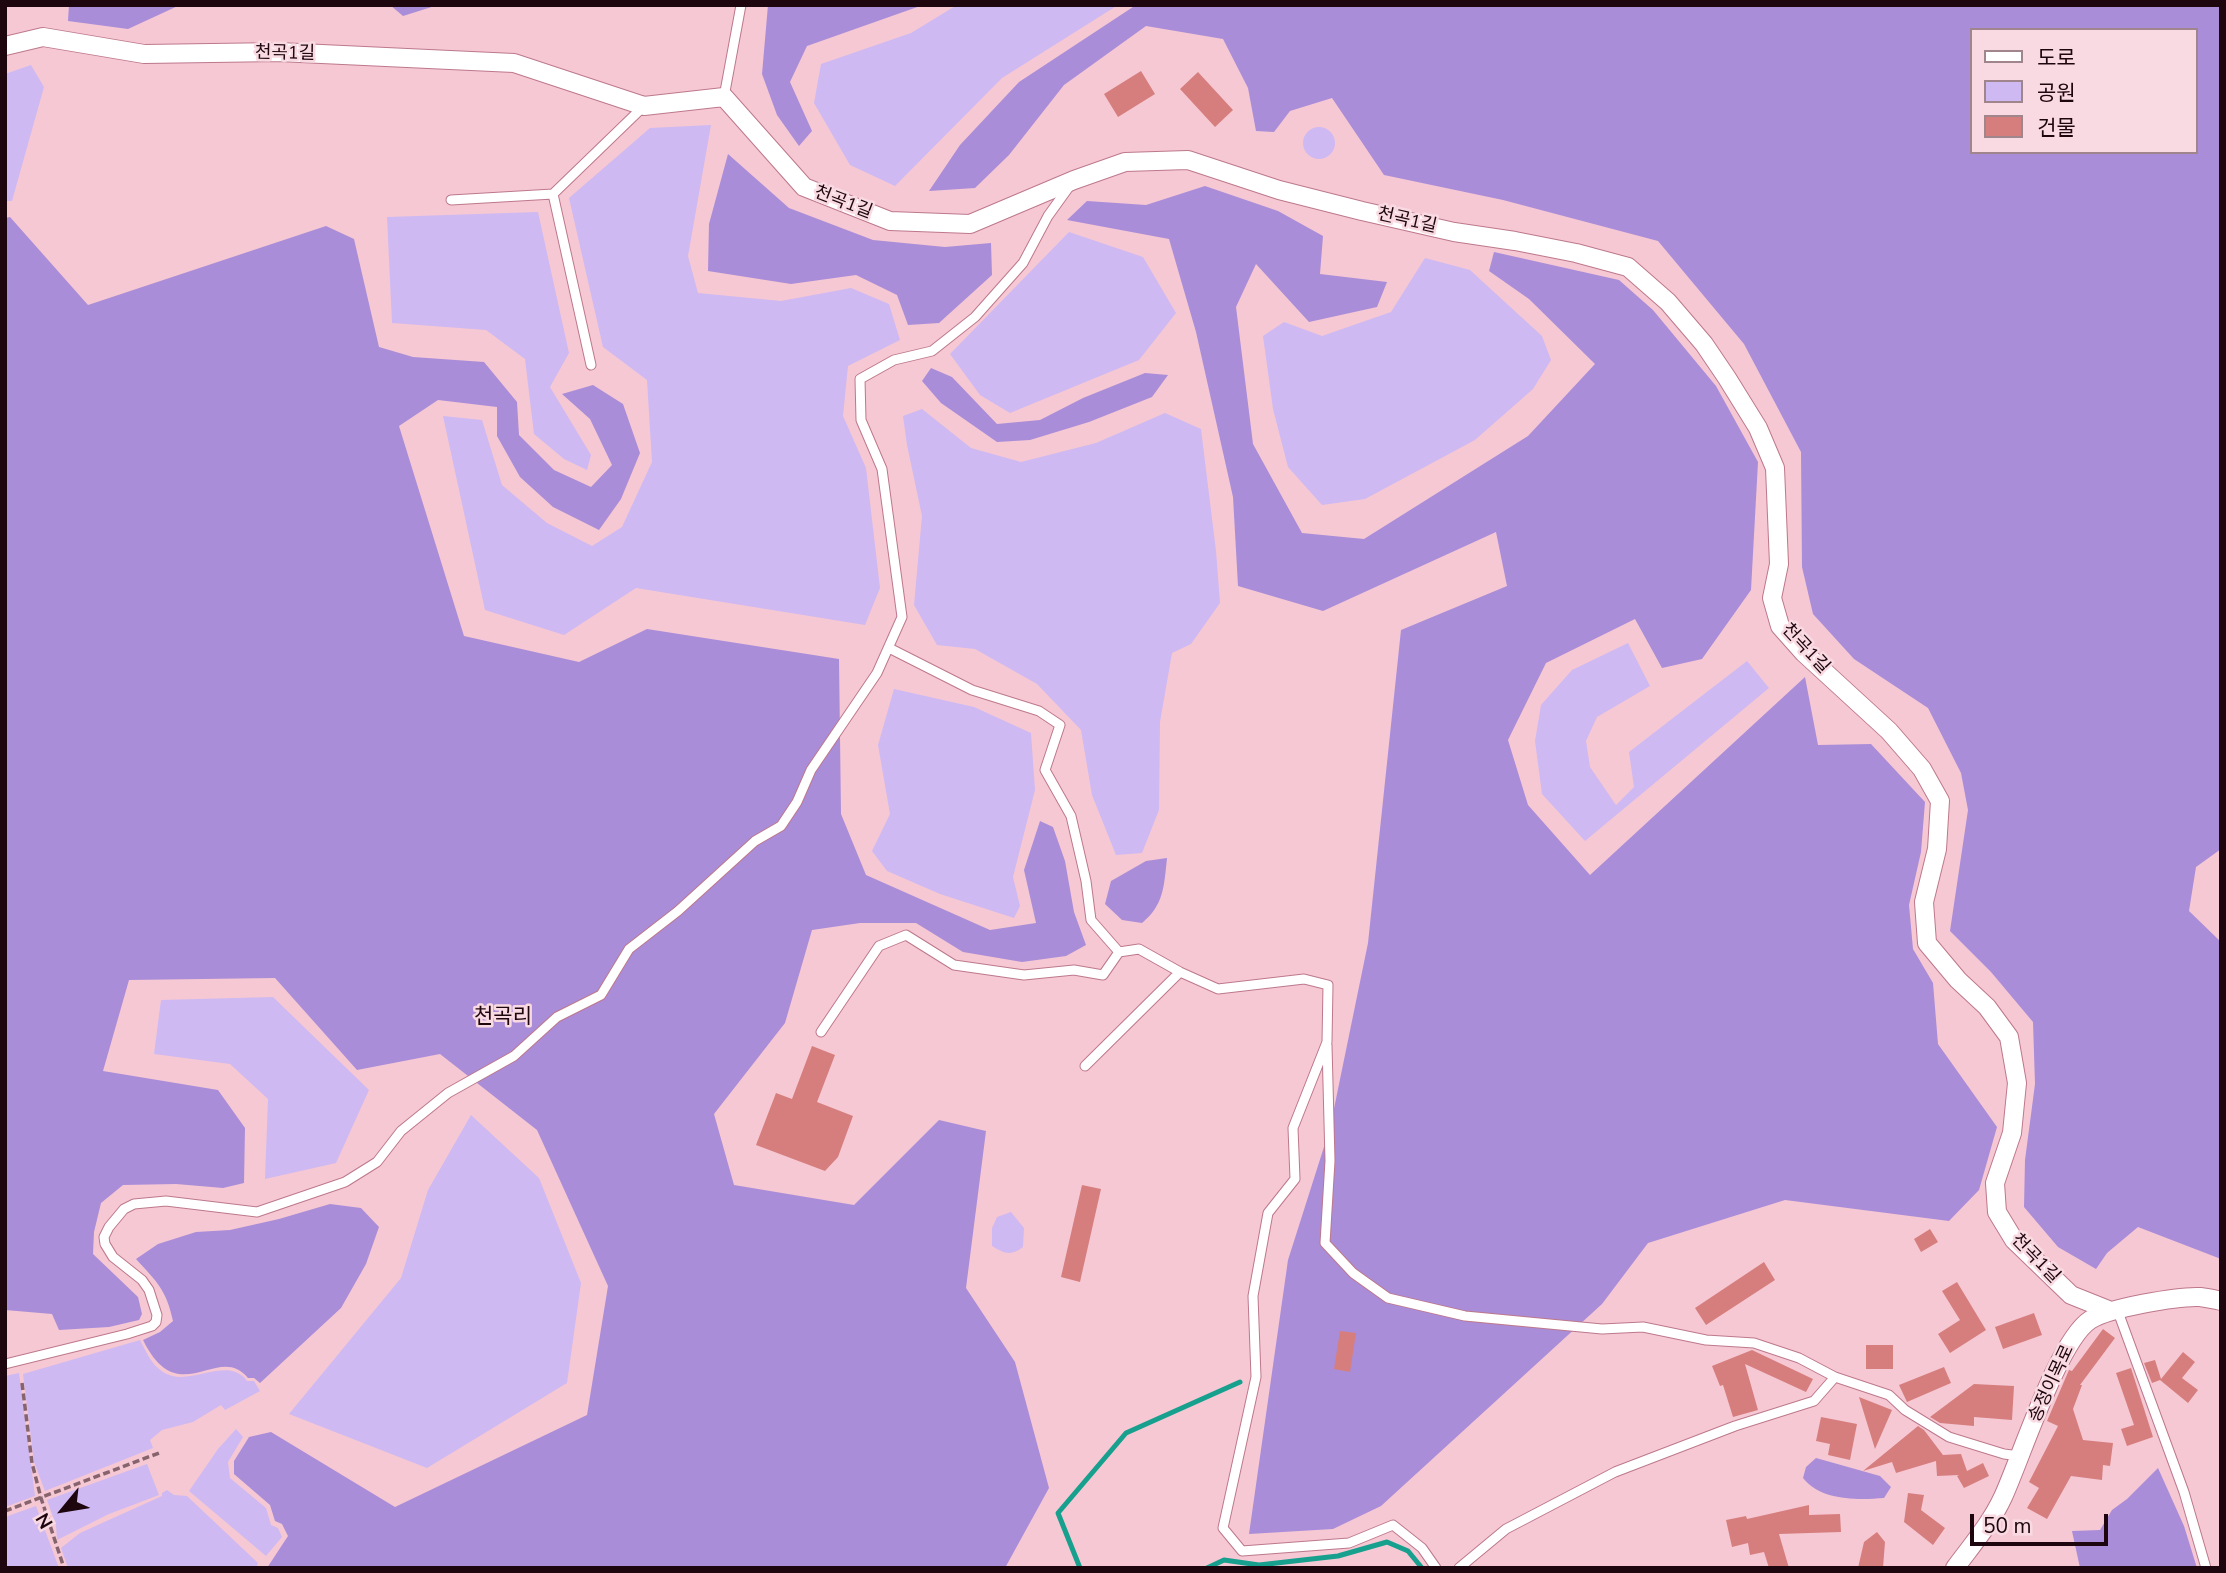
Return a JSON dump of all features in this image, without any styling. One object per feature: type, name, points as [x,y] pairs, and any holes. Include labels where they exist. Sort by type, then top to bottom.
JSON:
[{"type":"street","name":"천곡1길","points":[[5,46],[43,37],[144,54],[279,52],[514,63],[644,106],[724,97],[804,187],[890,221],[971,224],[1074,180],[1125,162],[1188,160],[1279,190],[1362,211],[1454,232],[1576,253],[1628,267],[1668,302],[1727,378],[1758,428],[1775,468],[1779,564],[1772,598],[1780,626],[1804,653],[1889,731],[1922,769],[1940,801],[1937,849],[1924,902],[1927,943],[1958,980],[1987,1007],[2009,1037],[2017,1083],[2012,1133],[1995,1183],[1997,1212],[2014,1240],[2071,1296],[2114,1310]]},
{"type":"street","name":"송정이목로","points":[[1955,1568],[2002,1499],[2059,1363],[2089,1321],[2114,1310],[2198,1297],[2221,1301]]},
{"type":"lane","points":[[724,97],[741,5]]},
{"type":"lane","points":[[451,200],[553,194],[644,106]]},
{"type":"lane","points":[[5,1364],[127,1334],[152,1326],[156,1322],[157,1315],[149,1290],[142,1280],[113,1257],[105,1244],[104,1237],[109,1227],[124,1209],[134,1204],[166,1201],[257,1212],[345,1182],[377,1162],[401,1131],[448,1093],[514,1056],[556,1017],[601,995],[629,949],[678,911],[755,841],[781,826],[797,802],[811,770],[877,673],[902,617],[882,469],[860,420],[860,379],[894,360],[932,351],[975,317],[1023,263],[1048,216],[1074,180]]},
{"type":"lane","points":[[553,194],[591,365]]},
{"type":"lane","points":[[889,648],[972,690],[1039,711],[1060,725],[1045,770],[1071,816],[1086,881],[1091,920],[1119,952]]},
{"type":"lane","points":[[821,1032],[879,946],[906,934],[954,965],[1024,975],[1074,970],[1103,975],[1119,952],[1139,949],[1218,989],[1304,979],[1328,985],[1330,1161],[1325,1243],[1353,1273],[1388,1298],[1465,1316],[1602,1329],[1643,1327],[1706,1340],[1754,1343],[1799,1358],[1835,1377],[1889,1395],[1905,1410],[1949,1437],[2004,1454],[2020,1456]]},
{"type":"lane","points":[[1084,1066],[1180,972]]},
{"type":"lane","points":[[1327,1042],[1293,1128],[1296,1179],[1268,1213],[1253,1296],[1256,1377],[1223,1528],[1242,1551],[1349,1543],[1393,1525],[1422,1548],[1436,1568]]},
{"type":"lane","points":[[2114,1310],[2184,1492],[2206,1568]]},
{"type":"lane","points":[[1460,1568],[1506,1529],[1615,1472],[1735,1426],[1814,1401],[1835,1377]]},
{"type":"path","points":[[22,1383],[32,1463],[64,1568]]},
{"type":"path","points":[[5,1511],[159,1453]]},
{"type":"green space","points":[[957,5],[1118,5],[1002,78],[895,186],[850,165],[814,103],[821,64],[911,33]]},
{"type":"green space","points":[[31,65],[44,87],[12,201],[5,201],[5,74]]},
{"type":"green space","points":[[711,125],[688,256],[698,293],[781,301],[851,288],[889,304],[900,340],[848,366],[843,416],[866,468],[880,588],[865,625],[636,588],[564,635],[485,610],[443,416],[482,420],[502,485],[547,523],[592,546],[622,527],[652,462],[647,380],[603,347],[569,198],[650,128]]},
{"type":"green space","points":[[1319,127],[1330,132],[1335,143],[1330,154],[1319,159],[1308,154],[1303,143],[1308,132]]},
{"type":"green space","points":[[538,212],[569,353],[550,387],[591,455],[587,470],[564,459],[534,434],[525,359],[486,330],[392,323],[387,217]]},
{"type":"green space","points":[[1069,232],[1143,257],[1176,313],[1139,360],[1010,413],[980,395],[950,354]]},
{"type":"green space","points":[[1425,258],[1470,270],[1542,336],[1551,360],[1533,389],[1475,440],[1365,499],[1322,505],[1288,467],[1273,409],[1263,336],[1284,322],[1322,336],[1391,312]]},
{"type":"green space","points":[[922,409],[971,448],[1021,462],[1096,443],[1165,413],[1201,429],[1220,603],[1191,644],[1172,653],[1160,722],[1159,810],[1142,853],[1116,855],[1092,795],[1081,730],[1037,684],[975,649],[937,645],[914,605],[922,516],[903,416]]},
{"type":"green space","points":[[1628,643],[1650,686],[1597,717],[1586,741],[1590,767],[1616,805],[1634,787],[1629,752],[1747,661],[1769,688],[1585,841],[1542,794],[1535,741],[1541,705],[1572,670]]},
{"type":"green space","points":[[894,689],[974,707],[1031,733],[1035,790],[1013,877],[1020,906],[1014,918],[940,894],[887,871],[872,851],[890,814],[878,745]]},
{"type":"green space","points":[[273,997],[369,1090],[336,1163],[265,1179],[268,1099],[230,1064],[154,1054],[161,1000]]},
{"type":"green space","points":[[471,1115],[539,1178],[581,1283],[567,1383],[427,1468],[289,1414],[401,1278],[428,1190]]},
{"type":"green space","points":[[1011,1212],[1024,1228],[1023,1247],[1008,1253],[992,1246],[992,1228],[997,1217]]},
{"type":"green space","points":[[140,1340],[152,1362],[163,1372],[184,1377],[229,1371],[239,1374],[247,1381],[254,1381],[260,1391],[225,1410],[221,1405],[193,1422],[162,1430],[150,1440],[153,1448],[45,1491],[34,1462],[23,1374]]},
{"type":"green space","points":[[19,1373],[35,1496],[5,1507],[5,1376]]},
{"type":"green space","points":[[236,1429],[243,1437],[228,1462],[230,1478],[266,1508],[271,1525],[278,1528],[282,1537],[266,1556],[189,1491],[218,1449]]},
{"type":"green space","points":[[147,1464],[159,1495],[109,1514],[57,1540],[56,1525],[47,1500]]},
{"type":"green space","points":[[167,1490],[174,1495],[187,1496],[258,1563],[256,1568],[68,1568],[61,1548],[80,1533],[162,1496]]},
{"type":"green space","points":[[36,1506],[59,1568],[5,1568],[5,1517]]},
{"type":"shaded area","points":[[69,5],[180,5],[128,29],[68,21]]},
{"type":"shaded area","points":[[390,5],[438,5],[403,16]]},
{"type":"shaded area","points":[[768,5],[923,5],[807,46],[790,82],[812,131],[799,146],[777,115],[762,74]]},
{"type":"shaded area","points":[[1136,5],[2221,5],[2221,849],[2196,867],[2189,911],[2221,942],[2221,1259],[2138,1227],[2107,1253],[2096,1269],[2058,1247],[2024,1207],[2025,1160],[2035,1084],[2033,1022],[1991,972],[1950,931],[1968,810],[1961,773],[1928,708],[1854,659],[1813,614],[1802,567],[1801,452],[1744,344],[1658,241],[1503,200],[1384,175],[1332,98],[1290,111],[1274,132],[1256,131],[1248,88],[1223,39],[1146,26],[1064,85],[1009,155],[975,188],[929,191],[960,145],[1019,82]]},
{"type":"shaded area","points":[[728,154],[789,208],[873,240],[945,247],[991,243],[992,275],[939,323],[908,325],[897,295],[856,275],[791,284],[708,271],[709,224]]},
{"type":"shaded area","points":[[1205,186],[1278,211],[1323,236],[1320,274],[1387,282],[1377,307],[1309,322],[1256,264],[1236,307],[1253,444],[1302,533],[1364,539],[1528,436],[1595,364],[1529,299],[1489,271],[1494,252],[1619,280],[1653,310],[1716,386],[1758,462],[1751,590],[1702,659],[1662,668],[1635,619],[1546,663],[1508,740],[1528,805],[1590,875],[1805,677],[1818,745],[1871,744],[1925,802],[1921,852],[1909,905],[1913,949],[1933,983],[1938,1044],[1997,1127],[1979,1190],[1949,1221],[1785,1200],[1648,1243],[1602,1304],[1381,1506],[1333,1529],[1249,1534],[1288,1260],[1330,1128],[1368,943],[1401,630],[1507,586],[1496,532],[1323,611],[1238,586],[1233,497],[1196,332],[1169,239],[1067,220],[1087,201],[1146,205]]},
{"type":"shaded area","points":[[10,217],[88,305],[326,226],[354,239],[379,347],[413,357],[484,362],[517,402],[519,435],[554,470],[591,487],[612,465],[590,419],[562,394],[593,385],[623,404],[640,453],[621,499],[599,530],[553,507],[520,477],[497,436],[497,407],[438,400],[399,426],[464,636],[579,662],[647,629],[839,659],[841,814],[866,875],[990,930],[1036,923],[1024,870],[1040,821],[1053,827],[1065,861],[1074,912],[1086,945],[1066,956],[1022,962],[963,952],[916,923],[860,923],[812,930],[785,1023],[714,1114],[734,1185],[854,1205],[939,1120],[986,1131],[966,1288],[1015,1362],[1049,1488],[1005,1568],[267,1568],[288,1536],[282,1524],[275,1521],[270,1505],[234,1474],[234,1461],[249,1437],[271,1432],[395,1507],[587,1415],[608,1286],[537,1130],[440,1054],[357,1070],[275,978],[129,980],[103,1071],[218,1090],[245,1128],[244,1183],[223,1188],[176,1184],[123,1185],[101,1203],[94,1232],[93,1254],[138,1297],[142,1314],[139,1320],[109,1327],[59,1330],[52,1314],[5,1310],[5,218]]},
{"type":"shaded area","points":[[931,368],[952,377],[997,424],[1040,420],[1083,398],[1145,373],[1168,375],[1152,397],[1089,422],[1030,440],[997,442],[941,403],[922,381]]},
{"type":"shaded area","points":[[1167,858],[1159,902],[1142,923],[1122,920],[1105,904],[1111,881],[1146,861]]},
{"type":"shaded area","points":[[330,1204],[361,1208],[379,1227],[366,1264],[341,1308],[260,1383],[236,1369],[224,1367],[184,1374],[170,1372],[157,1361],[143,1340],[160,1332],[173,1321],[160,1287],[136,1259],[158,1244],[196,1232],[230,1230]]},
{"type":"shaded area","points":[[1816,1458],[1880,1476],[1891,1487],[1884,1498],[1852,1499],[1830,1495],[1811,1486],[1803,1478],[1806,1467]]},
{"type":"shaded area","points":[[2158,1468],[2184,1526],[2197,1568],[2080,1568],[2072,1531],[2100,1530],[2112,1510]]},
{"type":"building","points":[[1141,71],[1155,94],[1118,117],[1104,94]]},
{"type":"building","points":[[1198,72],[1233,110],[1215,127],[1180,89]]},
{"type":"building","points":[[812,1046],[835,1055],[817,1102],[853,1116],[838,1157],[825,1171],[756,1145],[776,1093],[792,1099]]},
{"type":"building","points":[[1082,1185],[1101,1189],[1080,1282],[1061,1277]]},
{"type":"building","points":[[1930,1229],[1938,1242],[1921,1252],[1914,1239]]},
{"type":"building","points":[[1764,1262],[1775,1280],[1706,1325],[1695,1308]]},
{"type":"building","points":[[1957,1282],[1986,1330],[1950,1353],[1938,1334],[1960,1320],[1942,1291]]},
{"type":"building","points":[[2034,1313],[2042,1335],[2003,1349],[1995,1327]]},
{"type":"building","points":[[2103,1329],[2115,1338],[2080,1385],[2073,1409],[2083,1440],[2113,1443],[2110,1466],[2103,1465],[2102,1480],[2071,1476],[2047,1519],[2027,1508],[2039,1488],[2029,1482],[2058,1426],[2047,1421],[2069,1370],[2072,1371]]},
{"type":"building","points":[[1340,1331],[1356,1333],[1350,1372],[1334,1369]]},
{"type":"building","points":[[1866,1345],[1893,1345],[1893,1369],[1866,1369]]},
{"type":"building","points":[[1752,1350],[1813,1379],[1806,1392],[1745,1364],[1758,1410],[1733,1417],[1723,1385],[1720,1386],[1712,1366]]},
{"type":"building","points":[[2183,1352],[2195,1362],[2182,1378],[2198,1390],[2188,1403],[2160,1380],[2152,1383],[2144,1363],[2155,1360],[2161,1379]]},
{"type":"building","points":[[1944,1367],[1951,1383],[1907,1402],[1899,1385]]},
{"type":"building","points":[[2131,1368],[2153,1437],[2127,1446],[2121,1429],[2134,1425],[2116,1373]]},
{"type":"building","points":[[1974,1384],[2014,1386],[2012,1420],[1974,1417],[1974,1426],[1940,1423],[1930,1417]]},
{"type":"building","points":[[1859,1397],[1892,1410],[1875,1449]]},
{"type":"building","points":[[1821,1417],[1857,1424],[1850,1460],[1828,1455],[1830,1444],[1816,1441]]},
{"type":"building","points":[[1918,1426],[1943,1455],[1961,1454],[1967,1471],[1983,1463],[1989,1476],[1964,1488],[1957,1476],[1959,1475],[1937,1476],[1936,1461],[1896,1473],[1892,1462],[1863,1471]]},
{"type":"building","points":[[1908,1493],[1924,1495],[1921,1510],[1945,1528],[1933,1545],[1904,1522]]},
{"type":"building","points":[[1809,1505],[1809,1515],[1840,1514],[1841,1532],[1779,1534],[1789,1568],[1769,1568],[1764,1552],[1750,1555],[1748,1543],[1732,1547],[1726,1520],[1746,1516],[1747,1519]]},
{"type":"building","points":[[1877,1532],[1885,1542],[1883,1568],[1858,1568],[1864,1542]]},
{"type":"waterway","points":[[1080,1568],[1058,1513],[1126,1433],[1240,1382]]},
{"type":"waterway","points":[[1207,1568],[1224,1560],[1259,1565],[1338,1556],[1387,1542],[1408,1551],[1422,1568]]},
{"type":"district","name":"천곡리","points":[[503,1018]]}]
